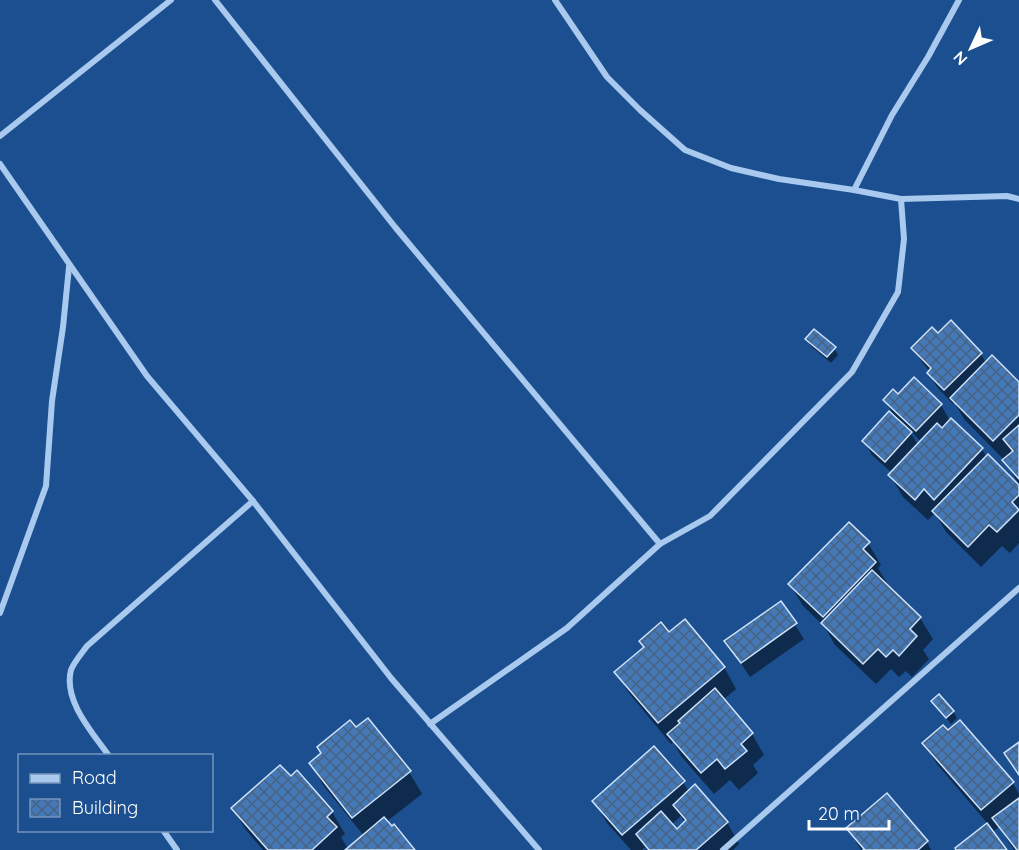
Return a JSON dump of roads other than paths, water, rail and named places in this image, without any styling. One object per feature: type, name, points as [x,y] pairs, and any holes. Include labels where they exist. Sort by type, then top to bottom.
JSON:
[{"type":"street","points":[[0,136],[171,0]]},
{"type":"street","points":[[215,0],[395,227],[660,544]]},
{"type":"street","points":[[555,0],[607,77],[640,110],[686,150],[731,168],[778,179],[901,199],[1007,196],[1019,200]]},
{"type":"street","points":[[854,190],[892,115],[928,57],[959,0]]},
{"type":"street","points":[[0,165],[147,376],[253,501],[390,678],[539,850]]},
{"type":"street","points":[[430,724],[567,628],[660,544],[710,516],[852,372],[898,292],[904,239],[901,199]]},
{"type":"street","points":[[0,613],[46,486],[52,401],[69,266]]},
{"type":"street","points":[[108,754],[80,714],[70,691],[71,670],[87,646],[253,501]]},
{"type":"street","points":[[723,850],[1019,588]]},
{"type":"street","points":[[164,832],[177,850]]}]
